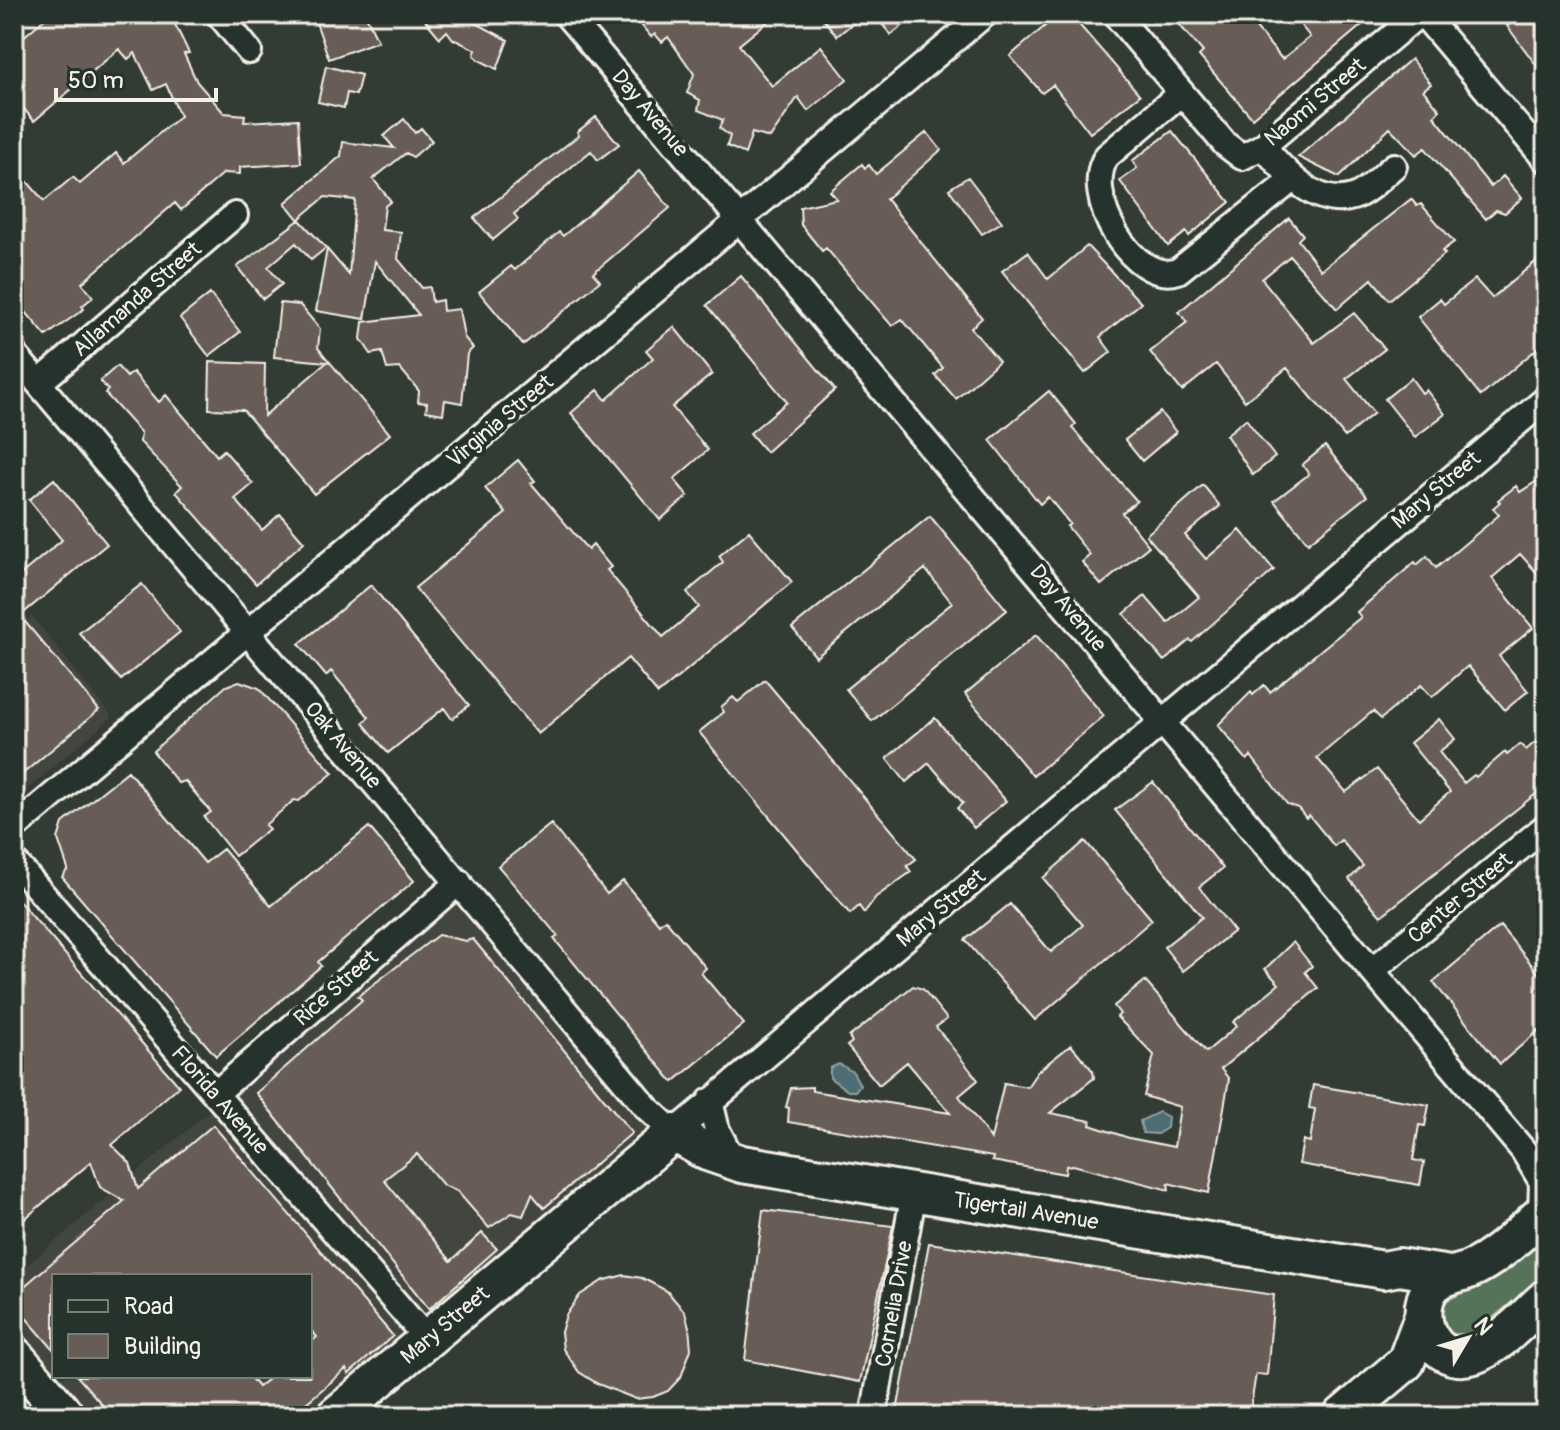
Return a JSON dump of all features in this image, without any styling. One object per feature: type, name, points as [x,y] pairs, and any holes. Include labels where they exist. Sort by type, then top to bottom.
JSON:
[{"type":"street","points":[[219,14],[249,51]]},
{"type":"street","name":"Day Avenue","points":[[566,14],[1164,720],[1536,1167],[1542,1182],[1544,1212]]},
{"type":"street","name":"Virginia Street","points":[[14,828],[985,14]]},
{"type":"street","name":"Naomi Street","points":[[1115,14],[1235,153],[1248,156],[1421,14]]},
{"type":"street","points":[[1421,14],[1546,160]]},
{"type":"street","points":[[1181,93],[1107,156],[1099,178],[1104,209],[1111,227],[1138,259],[1162,275],[1188,265],[1293,179]]},
{"type":"street","points":[[1263,146],[1293,179],[1310,190],[1342,199],[1361,193],[1394,166]]},
{"type":"street","name":"Allamanda Street","points":[[39,383],[235,215]]},
{"type":"street","name":"Oak Avenue","points":[[14,354],[647,1108],[674,1133]]},
{"type":"street","name":"Mary Street","points":[[335,1416],[1546,399]]},
{"type":"street","name":"Center Street","points":[[1373,970],[1546,826]]},
{"type":"street","name":"Florida Avenue","points":[[14,861],[427,1339]]},
{"type":"street","name":"Rice Street","points":[[215,1094],[459,882]]},
{"type":"street","points":[[710,1101],[717,1130],[733,1161]]},
{"type":"street","name":"Tigertail Avenue","points":[[674,1133],[733,1161],[1384,1270],[1399,1267],[1450,1275]]},
{"type":"street","name":"Cornelia Drive","points":[[873,1416],[914,1192]]},
{"type":"street","points":[[1342,1416],[1406,1362],[1432,1287],[1450,1275],[1478,1265],[1544,1212]]},
{"type":"street","points":[[1384,1270],[1423,1313],[1433,1343],[1454,1356],[1464,1357]]},
{"type":"street","points":[[1381,1416],[1425,1377],[1485,1349],[1546,1298]]},
{"type":"street","points":[[14,1355],[66,1416]]},
{"type":"shaded area","points":[[32,616],[112,717],[14,801],[14,631]]},
{"type":"shaded area","points":[[458,902],[649,1132],[315,1416],[92,1416],[60,1378],[312,1378],[312,1274],[52,1274],[52,1370],[14,1324],[14,1276]]},
{"type":"green space","points":[[1546,1234],[1546,1274],[1473,1334],[1450,1334],[1440,1320],[1443,1302],[1490,1280]]},
{"type":"water","points":[[839,1064],[853,1072],[860,1085],[855,1091],[848,1091],[830,1078],[830,1068]]},
{"type":"water","points":[[1159,1112],[1168,1117],[1167,1128],[1157,1134],[1143,1133],[1140,1121]]},
{"type":"building","points":[[50,14],[170,14],[189,53],[184,54],[197,82],[224,113],[245,115],[244,122],[298,119],[301,163],[240,167],[240,174],[224,173],[181,210],[175,203],[82,283],[93,297],[82,306],[84,309],[46,336],[14,298],[14,166],[44,201],[73,177],[80,184],[116,153],[124,163],[180,116],[166,84],[153,90],[135,53],[128,59],[119,49],[34,121],[14,97],[14,45]]},
{"type":"building","points":[[313,14],[365,14],[378,41],[329,59]]},
{"type":"building","points":[[420,14],[468,14],[465,17],[508,40],[497,69],[479,60],[474,55],[476,50],[453,39],[447,31],[440,38]]},
{"type":"building","points":[[632,14],[777,14],[739,45],[772,86],[821,46],[847,79],[808,111],[798,97],[770,138],[752,133],[745,154],[727,146],[730,136],[719,128],[723,120],[698,110],[700,100],[687,93],[694,74],[668,37],[662,42],[655,34],[651,37]]},
{"type":"building","points":[[819,14],[864,14],[837,36]]},
{"type":"building","points":[[874,14],[917,14],[891,35]]},
{"type":"building","points":[[1059,14],[1070,14],[1140,95],[1090,133],[1053,85],[1042,93],[1010,56]]},
{"type":"building","points":[[1170,14],[1244,14],[1282,59],[1310,37],[1292,14],[1375,14],[1252,118],[1199,56],[1203,52]]},
{"type":"building","points":[[1522,14],[1546,14],[1546,78],[1507,26]]},
{"type":"building","points":[[1411,59],[1431,84],[1423,90],[1440,110],[1434,116],[1491,187],[1503,176],[1522,198],[1505,213],[1496,210],[1486,219],[1425,148],[1416,155],[1390,128],[1339,177],[1298,157]]},
{"type":"building","points":[[326,66],[361,75],[356,95],[347,93],[344,108],[318,102]]},
{"type":"building","points":[[596,117],[619,144],[598,160],[591,151],[514,214],[518,219],[493,240],[474,218],[579,135],[577,132]]},
{"type":"building","points":[[404,119],[415,133],[421,128],[432,141],[413,157],[406,153],[373,179],[391,201],[385,206],[382,230],[401,232],[398,259],[422,288],[430,287],[432,302],[442,300],[443,311],[459,309],[464,337],[473,348],[467,354],[462,403],[445,400],[443,414],[426,411],[427,403],[418,402],[419,391],[400,368],[387,369],[382,352],[371,354],[361,339],[363,322],[419,315],[375,261],[365,319],[316,311],[327,249],[349,275],[355,200],[325,197],[299,219],[326,248],[311,260],[296,243],[268,267],[282,284],[263,299],[237,267],[299,220],[285,203],[341,156],[343,142],[394,148],[384,136]]},
{"type":"building","points":[[1172,131],[1230,202],[1189,236],[1186,232],[1168,246],[1120,181],[1137,168],[1132,161]]},
{"type":"building","points":[[927,132],[941,150],[886,199],[982,318],[971,328],[999,361],[956,399],[935,375],[943,368],[902,319],[892,326],[826,248],[822,251],[801,225],[800,207],[837,199],[830,191],[862,164],[865,168],[869,165],[876,174]]},
{"type":"building","points":[[639,171],[670,208],[593,273],[600,281],[523,345],[479,292],[511,266],[515,270],[559,232],[563,236]]},
{"type":"building","points":[[968,177],[1002,222],[982,234],[949,189]]},
{"type":"building","points":[[1411,199],[1417,206],[1421,204],[1454,242],[1442,251],[1445,254],[1389,300],[1372,279],[1337,309],[1290,256],[1262,279],[1314,343],[1354,313],[1385,349],[1346,379],[1374,413],[1345,437],[1287,368],[1245,401],[1216,364],[1182,391],[1150,352],[1187,322],[1179,312],[1289,218],[1303,235],[1298,240],[1321,270]]},
{"type":"building","points":[[1087,246],[1141,303],[1100,337],[1111,352],[1085,373],[1002,271],[1028,252],[1048,279]]},
{"type":"building","points":[[1546,253],[1546,341],[1481,396],[1418,317],[1440,299],[1444,304],[1475,279],[1492,298]]},
{"type":"building","points":[[741,276],[835,390],[766,452],[750,433],[787,402],[707,305]]},
{"type":"building","points":[[210,294],[240,332],[209,356],[180,318]]},
{"type":"building","points":[[280,303],[300,305],[320,329],[318,348],[390,434],[314,494],[243,410],[209,409],[210,362],[265,364],[264,416],[327,362],[274,357]]},
{"type":"building","points":[[674,327],[712,374],[672,407],[708,450],[674,479],[688,496],[660,520],[571,413],[598,390],[606,400],[653,358],[646,350]]},
{"type":"building","points":[[117,366],[127,377],[133,372],[159,402],[166,395],[217,456],[224,450],[253,484],[235,499],[262,530],[280,514],[304,542],[256,584],[176,492],[182,486],[140,442],[141,433],[105,393],[108,390],[100,381]]},
{"type":"building","points":[[1411,378],[1422,393],[1426,390],[1445,414],[1415,437],[1385,399]]},
{"type":"building","points":[[1049,391],[1076,424],[1072,428],[1137,501],[1122,513],[1149,546],[1101,585],[1082,562],[1090,555],[1067,526],[1070,524],[1048,497],[1040,504],[990,440]]},
{"type":"building","points":[[1160,412],[1176,432],[1142,461],[1125,440]]},
{"type":"building","points":[[1246,419],[1275,457],[1253,475],[1226,435]]},
{"type":"building","points":[[1325,446],[1367,496],[1308,543],[1274,501],[1309,474],[1302,465]]},
{"type":"building","points":[[518,460],[535,481],[531,483],[588,550],[593,545],[611,567],[607,570],[663,637],[699,607],[687,592],[723,562],[719,556],[749,531],[792,582],[658,694],[628,658],[538,734],[415,588],[506,513],[485,488]]},
{"type":"building","points":[[1546,475],[1546,583],[1520,554],[1492,578],[1533,628],[1499,656],[1528,691],[1505,710],[1468,666],[1432,697],[1421,685],[1381,719],[1373,711],[1317,758],[1346,792],[1377,769],[1419,819],[1450,792],[1410,743],[1439,719],[1455,739],[1439,752],[1464,783],[1474,775],[1476,777],[1505,752],[1507,755],[1520,744],[1526,750],[1546,733],[1546,786],[1381,916],[1349,879],[1363,866],[1341,840],[1334,846],[1309,815],[1306,818],[1298,808],[1287,804],[1251,756],[1247,760],[1218,725],[1251,692],[1253,695],[1264,685],[1270,692],[1361,617],[1357,612],[1415,562],[1417,565],[1427,556],[1436,568],[1499,515],[1493,508],[1500,502],[1498,500],[1516,486],[1520,492]]},
{"type":"building","points":[[54,479],[107,544],[20,616],[99,710],[14,781],[14,580],[62,540],[29,500]]},
{"type":"building","points":[[1203,485],[1220,506],[1185,535],[1206,559],[1240,530],[1274,570],[1192,642],[1190,640],[1164,661],[1124,614],[1145,596],[1168,623],[1199,597],[1146,535]]},
{"type":"building","points":[[930,516],[1007,610],[872,721],[846,689],[952,603],[925,569],[816,657],[792,628]]},
{"type":"building","points":[[142,584],[180,632],[121,680],[79,633]]},
{"type":"building","points":[[371,585],[469,705],[452,719],[444,708],[388,753],[363,723],[369,717],[331,671],[326,676],[299,644]]},
{"type":"building","points":[[1036,635],[1104,716],[1033,776],[965,694]]},
{"type":"building","points":[[765,680],[916,859],[907,866],[911,872],[876,897],[864,913],[859,906],[850,914],[699,732],[724,712],[721,707],[733,697],[738,702]]},
{"type":"building","points":[[239,681],[259,688],[333,773],[299,801],[294,800],[265,825],[269,829],[235,856],[204,817],[211,812],[185,781],[178,783],[153,751],[226,686]]},
{"type":"building","points":[[935,718],[1006,801],[974,828],[957,808],[963,803],[929,763],[906,782],[887,758]]},
{"type":"building","points":[[128,771],[205,863],[223,849],[271,906],[369,827],[414,881],[318,962],[321,966],[216,1056],[62,877],[68,869],[58,839],[63,823]]},
{"type":"building","points":[[1153,782],[1223,868],[1199,887],[1234,931],[1183,971],[1164,947],[1202,917],[1115,810]]},
{"type":"building","points":[[551,824],[607,894],[623,881],[659,924],[665,919],[706,968],[701,973],[744,1024],[673,1082],[554,939],[558,936],[498,866]]},
{"type":"building","points":[[1085,841],[1152,920],[1035,1020],[965,940],[1010,904],[1051,952],[1083,925],[1043,878]]},
{"type":"building","points":[[14,895],[179,1086],[112,1145],[130,1163],[138,1189],[213,1125],[393,1336],[349,1374],[346,1369],[291,1416],[112,1416],[79,1378],[251,1378],[258,1387],[269,1378],[312,1378],[312,1341],[317,1337],[312,1331],[312,1274],[52,1274],[52,1348],[14,1304],[14,1295],[124,1201],[100,1187],[91,1162],[14,1228]]},
{"type":"building","points":[[1500,926],[1546,982],[1546,1024],[1500,1064],[1433,982]]},
{"type":"building","points":[[438,935],[466,941],[473,939],[632,1133],[544,1208],[532,1194],[523,1216],[512,1213],[489,1228],[457,1191],[443,1185],[417,1154],[384,1180],[451,1261],[482,1233],[497,1249],[429,1309],[256,1093],[362,1000],[358,996]]},
{"type":"building","points":[[1293,942],[1312,966],[1305,972],[1318,988],[1221,1069],[1229,1079],[1209,1193],[1168,1183],[1169,1190],[1073,1165],[1066,1166],[1065,1174],[992,1161],[993,1157],[788,1122],[789,1108],[786,1107],[791,1088],[812,1087],[812,1091],[950,1113],[907,1062],[879,1085],[847,1046],[852,1042],[849,1037],[913,986],[923,989],[947,1019],[936,1027],[978,1080],[959,1096],[991,1139],[1004,1083],[1027,1087],[1038,1071],[1071,1045],[1093,1071],[1094,1078],[1050,1113],[1091,1121],[1090,1125],[1129,1138],[1174,1147],[1180,1107],[1144,1096],[1154,1055],[1117,1017],[1120,1014],[1114,1006],[1145,981],[1206,1052],[1237,1026],[1233,1022],[1279,984],[1265,969]]},
{"type":"building","points":[[1313,1085],[1429,1105],[1425,1126],[1419,1125],[1413,1160],[1424,1162],[1420,1185],[1299,1164],[1303,1140],[1310,1142],[1315,1109],[1309,1108]]},
{"type":"building","points":[[763,1210],[893,1226],[860,1382],[745,1360]]},
{"type":"building","points":[[929,1243],[1274,1295],[1267,1375],[1256,1374],[1250,1411],[1196,1406],[1184,1416],[896,1416]]},
{"type":"building","points":[[624,1275],[642,1278],[667,1291],[685,1312],[689,1327],[691,1349],[681,1377],[668,1391],[653,1397],[636,1399],[598,1384],[579,1372],[563,1349],[561,1332],[566,1315],[580,1295],[602,1281]]}]
